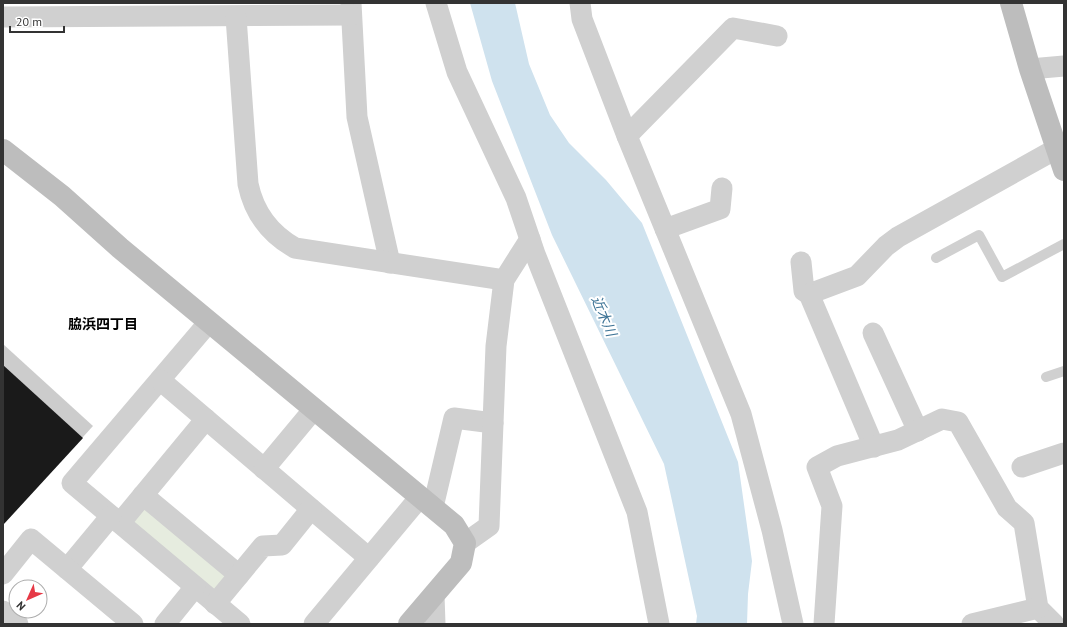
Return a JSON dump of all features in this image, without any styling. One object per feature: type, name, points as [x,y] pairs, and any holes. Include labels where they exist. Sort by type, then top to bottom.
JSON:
[{"type":"street","points":[[436,3],[457,72],[516,198],[530,239],[637,512],[659,624]]},
{"type":"street","points":[[580,3],[582,19],[627,136],[741,414],[772,530],[793,624]]},
{"type":"street","points":[[1011,3],[1030,69],[1064,170]]},
{"type":"street","points":[[3,17],[236,17],[351,9],[357,117],[390,263]]},
{"type":"street","points":[[236,17],[248,184],[251,199],[261,218],[272,233],[295,248],[504,280]]},
{"type":"street","points":[[627,136],[733,28],[777,36]]},
{"type":"street","points":[[1030,69],[1064,66]]},
{"type":"street","points":[[809,294],[857,276],[886,246],[898,237],[1056,149]]},
{"type":"street","points":[[3,150],[62,196],[120,248],[427,502],[454,525],[466,543]]},
{"type":"street","points":[[665,230],[720,209],[722,188]]},
{"type":"street","points":[[409,624],[461,563],[466,543],[489,526],[496,346],[504,280],[530,239]]},
{"type":"street","points":[[801,262],[804,291],[809,294],[874,447]]},
{"type":"street","points":[[210,322],[72,483],[195,588],[240,624]]},
{"type":"street","points":[[873,333],[918,431]]},
{"type":"street","points":[[160,380],[369,558]]},
{"type":"street","points":[[264,469],[314,409]]},
{"type":"street","points":[[314,624],[369,558],[427,502],[454,418],[493,423]]},
{"type":"street","points":[[67,569],[115,520],[143,495],[206,419]]},
{"type":"street","points":[[824,624],[832,506],[817,467],[837,456],[898,440],[942,420],[958,422],[1007,508],[1024,523],[1038,608],[1054,624]]},
{"type":"street","points":[[1022,468],[1064,453]]},
{"type":"street","points":[[143,495],[239,575]]},
{"type":"street","points":[[215,604],[263,546],[282,545],[311,509]]},
{"type":"street","points":[[3,574],[31,539],[133,624]]},
{"type":"street","points":[[165,624],[195,588]]},
{"type":"street","points":[[434,595],[435,624]]},
{"type":"street","points":[[972,624],[1038,608]]},
{"type":"street","points":[[3,611],[18,624]]},
{"type":"lane","points":[[936,258],[979,235],[1002,277],[1064,244]]},
{"type":"lane","points":[[1046,377],[1064,371]]},
{"type":"shaded area","points":[[146,502],[233,576],[215,598],[127,523]]},
{"type":"water","name":"近木川","points":[[470,3],[515,3],[529,64],[550,115],[569,143],[606,180],[642,223],[738,462],[752,561],[748,594],[747,624],[696,624],[697,616],[664,464],[552,235],[492,81]]},
{"type":"building","points":[[3,365],[83,438],[3,525]]},
{"type":"district","name":"脇浜四丁目","points":[[103,324]]}]
